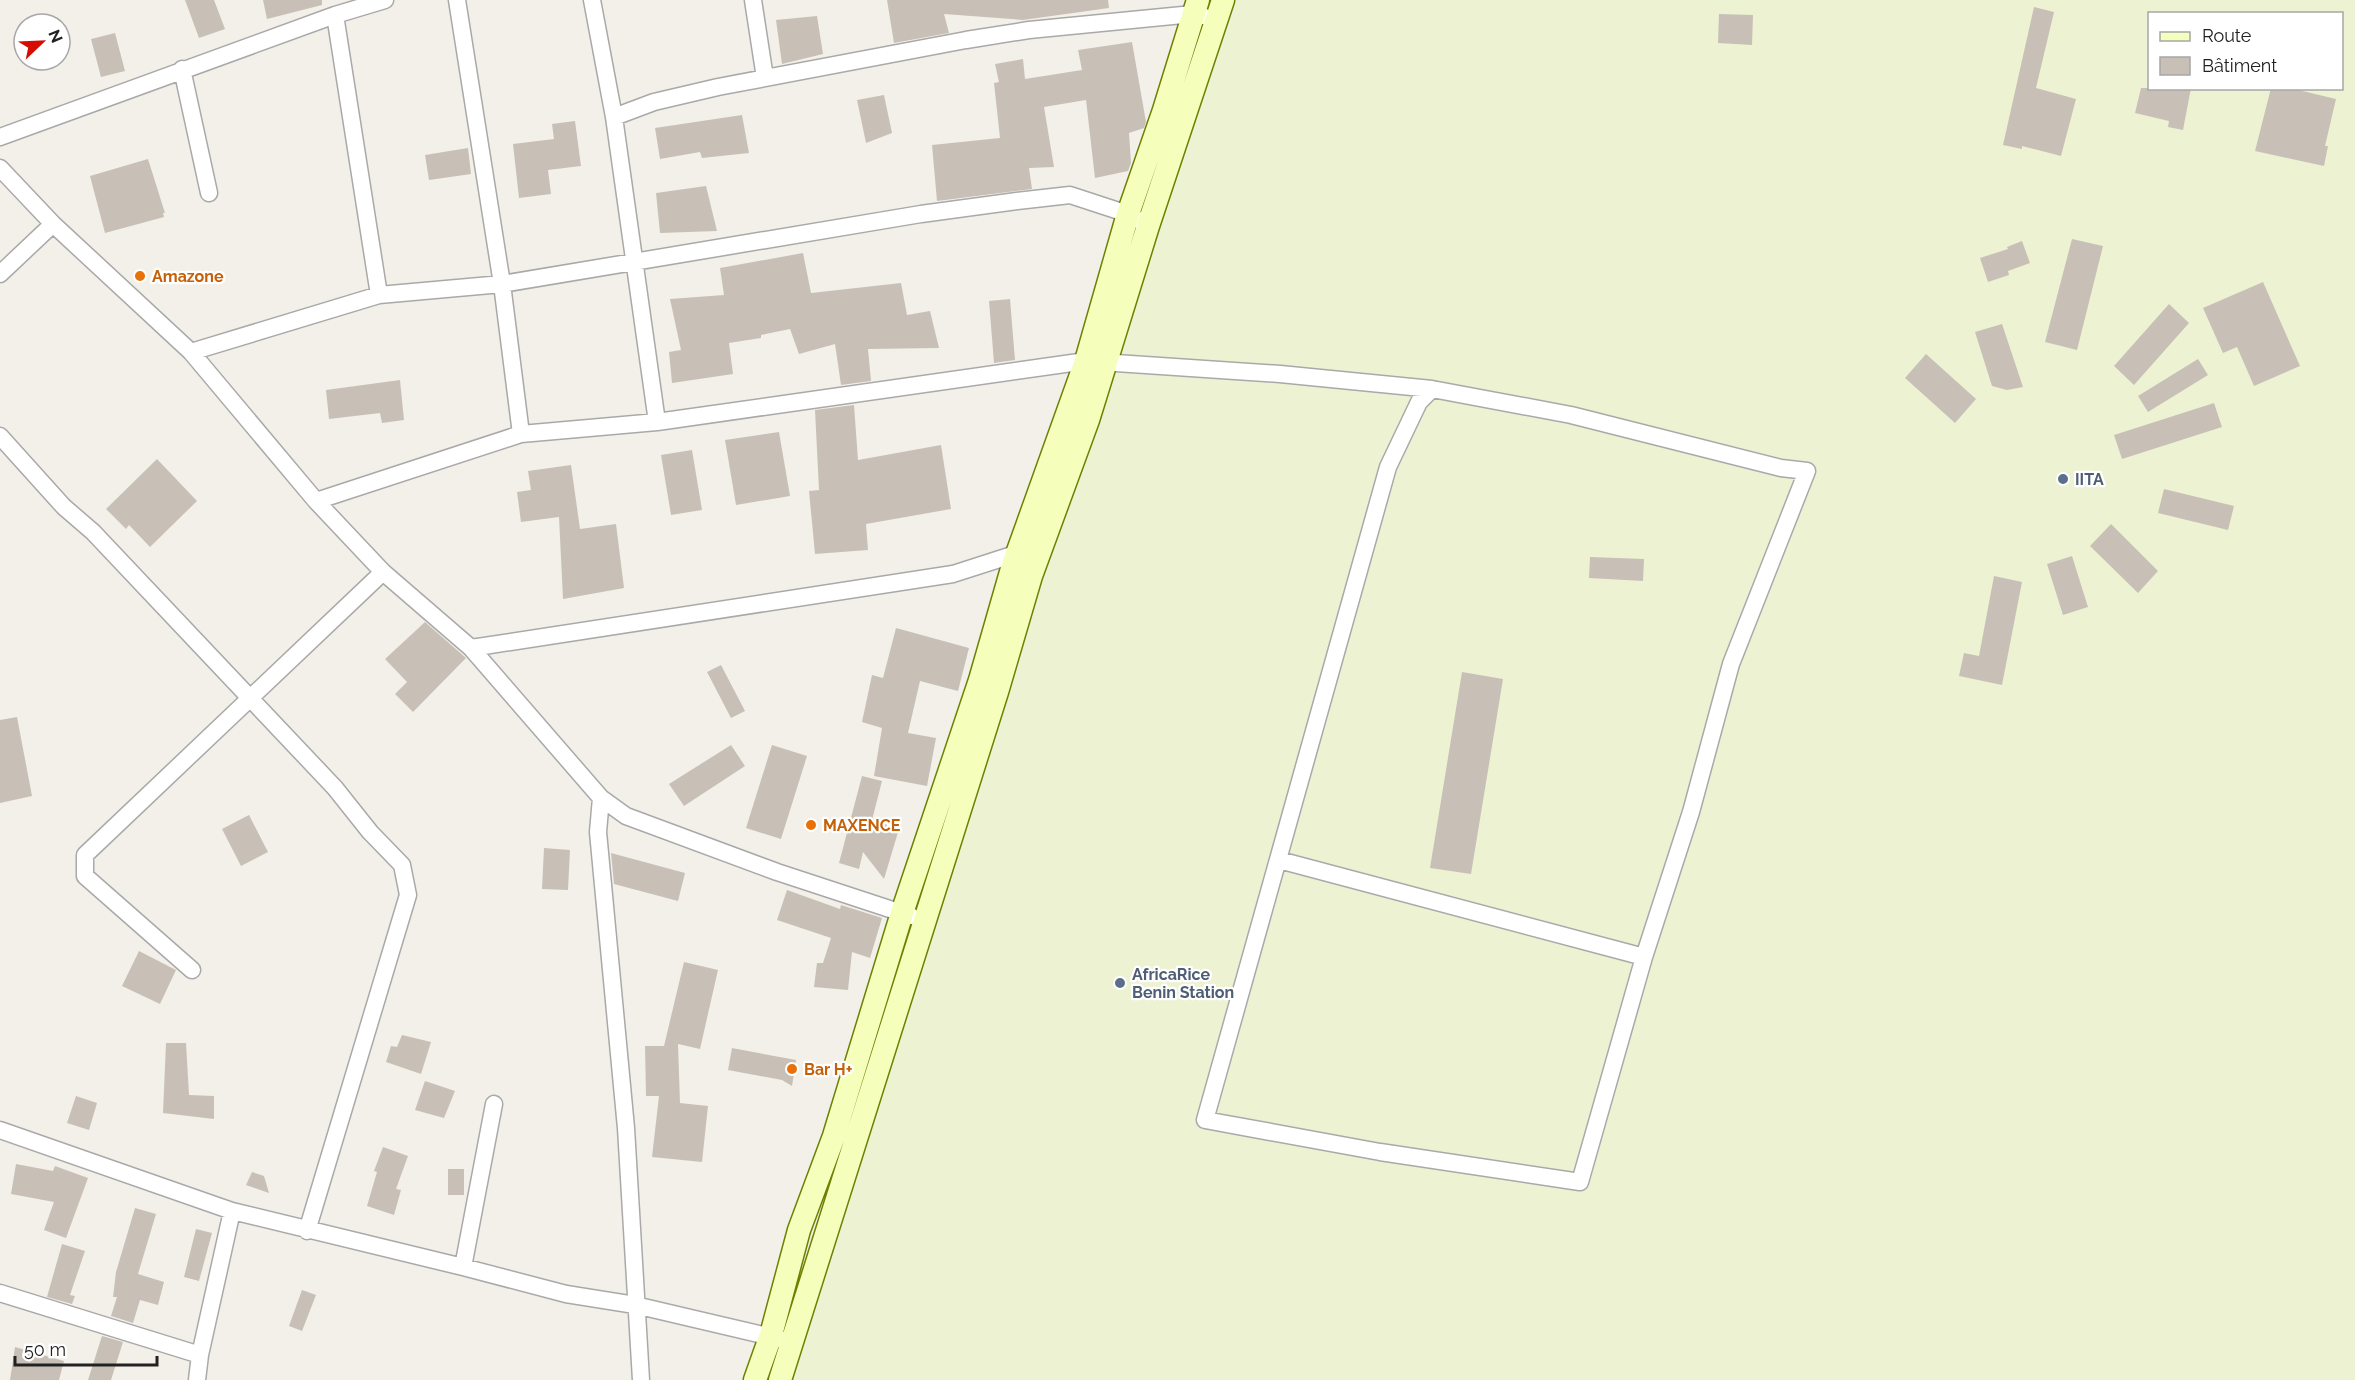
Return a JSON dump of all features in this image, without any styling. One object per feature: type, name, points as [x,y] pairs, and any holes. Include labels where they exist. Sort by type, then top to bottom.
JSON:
[{"type":"main road","points":[[1096,361],[1128,214],[1164,110],[1195,7]]},
{"type":"main road","points":[[755,1380],[771,1335],[799,1230],[837,1126],[902,913],[980,680],[1027,557],[1096,361],[1148,226],[1220,10]]},
{"type":"main road","points":[[780,1380],[925,922],[1027,557]]},
{"type":"street","points":[[0,137],[182,69],[335,15],[385,0]]},
{"type":"street","points":[[457,0],[502,284],[520,434]]},
{"type":"street","points":[[592,0],[614,117],[657,422]]},
{"type":"street","points":[[753,0],[765,78]]},
{"type":"street","points":[[614,117],[654,102],[718,87],[1029,30],[1195,7],[1220,10]]},
{"type":"street","points":[[335,15],[378,295]]},
{"type":"street","points":[[182,69],[209,193]]},
{"type":"street","points":[[0,168],[53,224],[190,352],[316,501],[384,572],[471,648],[601,798],[626,816],[777,872],[925,922]]},
{"type":"street","points":[[190,352],[378,295],[502,284],[921,214],[1070,195],[1128,214],[1148,226]]},
{"type":"street","points":[[0,274],[53,224]]},
{"type":"street","points":[[316,501],[520,434],[657,422],[1096,361],[1280,374],[1432,389],[1570,415],[1781,468],[1807,471],[1731,664],[1691,812],[1644,957],[1580,1182],[1380,1152],[1205,1120],[1388,467],[1419,402],[1432,389]]},
{"type":"street","points":[[0,436],[64,507],[93,532],[251,698],[335,788],[370,832],[402,865],[408,895],[307,1231]]},
{"type":"street","points":[[471,648],[953,574],[1027,557]]},
{"type":"street","points":[[192,970],[85,876],[85,855],[384,572]]},
{"type":"street","points":[[601,798],[598,832],[626,1128],[641,1380]]},
{"type":"street","points":[[1279,860],[1644,957]]},
{"type":"street","points":[[463,1267],[494,1104]]},
{"type":"street","points":[[0,1130],[232,1211],[566,1294],[635,1305],[771,1335],[792,1343]]},
{"type":"street","points":[[197,1380],[232,1211]]},
{"type":"street","points":[[0,1293],[201,1355]]},
{"type":"green space","name":"IITA","points":[[1223,0],[2355,0],[2355,1380],[772,1380]]},
{"type":"building","points":[[185,0],[214,0],[225,29],[199,38]]},
{"type":"building","points":[[263,0],[322,0],[322,5],[267,19]]},
{"type":"building","points":[[887,0],[1108,0],[1109,8],[1023,20],[944,14],[949,33],[894,43]]},
{"type":"building","points":[[2034,7],[2054,12],[2036,88],[2076,99],[2061,156],[2022,146],[2022,149],[2003,145]]},
{"type":"building","points":[[1719,14],[1753,15],[1752,45],[1718,43]]},
{"type":"building","points":[[817,16],[823,54],[782,64],[776,20]]},
{"type":"building","points":[[115,33],[125,71],[101,77],[91,39]]},
{"type":"building","points":[[1132,42],[1146,122],[1144,128],[1129,133],[1131,163],[1128,171],[1095,178],[1086,100],[1044,107],[1054,167],[1029,168],[1032,189],[937,201],[932,145],[1000,138],[994,83],[999,82],[995,64],[1023,59],[1025,79],[1082,70],[1078,50]]},
{"type":"building","points":[[2141,88],[2191,90],[2183,130],[2168,127],[2169,121],[2135,113]]},
{"type":"building","points":[[2270,90],[2298,90],[2336,99],[2325,146],[2328,146],[2324,166],[2255,151]]},
{"type":"building","points":[[884,95],[892,133],[866,143],[857,100]]},
{"type":"building","points":[[742,115],[749,153],[702,158],[700,152],[660,159],[655,128]]},
{"type":"building","points":[[575,121],[581,166],[548,170],[551,194],[519,198],[513,144],[554,139],[552,124]]},
{"type":"building","points":[[468,148],[471,174],[429,180],[425,155]]},
{"type":"building","points":[[148,159],[165,213],[163,213],[164,217],[105,233],[90,176]]},
{"type":"building","points":[[706,186],[717,231],[660,233],[656,193]]},
{"type":"building","points":[[2072,239],[2103,246],[2077,350],[2045,342]]},
{"type":"building","points":[[2022,241],[2030,263],[2008,271],[2009,275],[1988,282],[1980,258],[2008,249],[2007,247]]},
{"type":"building","points":[[803,253],[811,293],[901,283],[907,315],[930,311],[939,348],[868,349],[871,381],[841,385],[835,344],[799,354],[790,329],[761,335],[761,338],[729,343],[733,374],[672,383],[669,352],[681,350],[670,299],[724,295],[720,268]]},
{"type":"building","points":[[2263,282],[2300,366],[2254,386],[2237,347],[2223,353],[2203,308]]},
{"type":"building","points":[[1010,299],[1015,360],[994,363],[989,301]]},
{"type":"building","points":[[2169,304],[2189,323],[2134,385],[2114,366]]},
{"type":"building","points":[[2002,324],[2023,387],[2007,390],[1992,386],[1975,332]]},
{"type":"building","points":[[1926,354],[1976,399],[1955,423],[1905,378]]},
{"type":"building","points":[[2198,359],[2208,375],[2148,412],[2138,396]]},
{"type":"building","points":[[400,380],[404,420],[382,423],[380,413],[329,419],[326,390]]},
{"type":"building","points":[[2214,403],[2222,427],[2122,459],[2114,435]]},
{"type":"building","points":[[854,405],[858,460],[941,445],[951,509],[866,524],[868,550],[815,554],[809,491],[819,490],[815,410]]},
{"type":"building","points":[[779,432],[790,496],[736,505],[725,440]]},
{"type":"building","points":[[692,450],[702,510],[671,515],[661,455]]},
{"type":"building","points":[[157,459],[197,501],[150,547],[129,525],[126,529],[106,509]]},
{"type":"building","points":[[571,465],[580,529],[616,524],[624,588],[563,599],[559,517],[521,522],[517,492],[531,490],[528,471]]},
{"type":"building","points":[[2164,489],[2234,506],[2228,530],[2158,513]]},
{"type":"building","points":[[2111,524],[2158,571],[2138,593],[2090,546]]},
{"type":"building","points":[[2072,556],[2088,607],[2063,615],[2047,564]]},
{"type":"building","points":[[1590,557],[1644,559],[1643,581],[1589,578]]},
{"type":"building","points":[[1994,576],[2022,582],[2002,685],[1959,676],[1964,653],[1979,656]]},
{"type":"building","points":[[425,622],[466,658],[413,712],[395,694],[407,682],[385,659]]},
{"type":"building","points":[[896,628],[969,648],[958,691],[920,681],[908,733],[936,738],[927,786],[874,776],[882,728],[862,722],[872,675],[883,678]]},
{"type":"building","points":[[721,665],[745,711],[731,718],[707,672]]},
{"type":"building","points":[[1462,672],[1503,679],[1471,874],[1430,868]]},
{"type":"building","points":[[17,717],[32,796],[0,803],[0,720]]},
{"type":"building","points":[[731,745],[745,766],[684,806],[669,784]]},
{"type":"building","points":[[772,745],[807,756],[781,839],[746,828]]},
{"type":"building","points":[[862,776],[882,781],[872,820],[899,829],[884,879],[863,852],[859,869],[839,863]]},
{"type":"building","points":[[249,815],[268,852],[241,866],[222,829]]},
{"type":"building","points":[[544,848],[570,850],[568,890],[542,889]]},
{"type":"building","points":[[611,853],[685,873],[678,901],[614,884]]},
{"type":"building","points":[[787,890],[840,909],[841,905],[882,918],[870,958],[852,952],[848,990],[814,987],[817,963],[823,963],[831,938],[777,920]]},
{"type":"building","points":[[139,951],[176,970],[160,1004],[122,986]]},
{"type":"building","points":[[684,962],[718,970],[700,1049],[678,1044],[680,1103],[708,1106],[702,1162],[652,1157],[659,1096],[646,1096],[645,1046],[664,1046]]},
{"type":"building","points":[[402,1035],[431,1042],[421,1074],[386,1062],[391,1046],[397,1047]]},
{"type":"building","points":[[166,1043],[186,1043],[189,1095],[214,1096],[214,1119],[163,1113]]},
{"type":"building","points":[[732,1048],[796,1060],[792,1086],[782,1080],[728,1070]]},
{"type":"building","points":[[425,1081],[455,1091],[444,1118],[415,1110]]},
{"type":"building","points":[[76,1096],[97,1103],[89,1130],[67,1123]]},
{"type":"building","points":[[383,1147],[408,1156],[396,1189],[401,1190],[394,1215],[367,1206],[377,1172],[374,1171]]},
{"type":"building","points":[[16,1164],[53,1171],[55,1166],[88,1178],[66,1238],[44,1230],[54,1202],[11,1194]]},
{"type":"building","points":[[448,1169],[464,1169],[464,1195],[448,1195]]},
{"type":"building","points":[[252,1172],[264,1176],[269,1193],[246,1185]]},
{"type":"building","points":[[135,1208],[156,1214],[138,1274],[164,1282],[158,1305],[140,1300],[133,1323],[111,1316],[117,1297],[113,1297],[116,1272]]},
{"type":"building","points":[[196,1229],[212,1233],[199,1281],[184,1277]]},
{"type":"building","points":[[62,1244],[85,1251],[70,1295],[75,1296],[72,1304],[47,1297]]},
{"type":"building","points":[[302,1290],[316,1295],[302,1331],[289,1326]]},
{"type":"building","points":[[102,1336],[123,1342],[111,1380],[88,1380]]},
{"type":"building","points":[[15,1347],[64,1361],[59,1380],[10,1380]]},
{"type":"place","name":"Amazone","points":[[140,276]]},
{"type":"place","name":"IITA","points":[[2063,479]]},
{"type":"place","name":"MAXENCE","points":[[811,825]]},
{"type":"place","name":"AfricaRice Benin Station","points":[[1120,983]]},
{"type":"place","name":"Bar H+","points":[[792,1069]]}]
